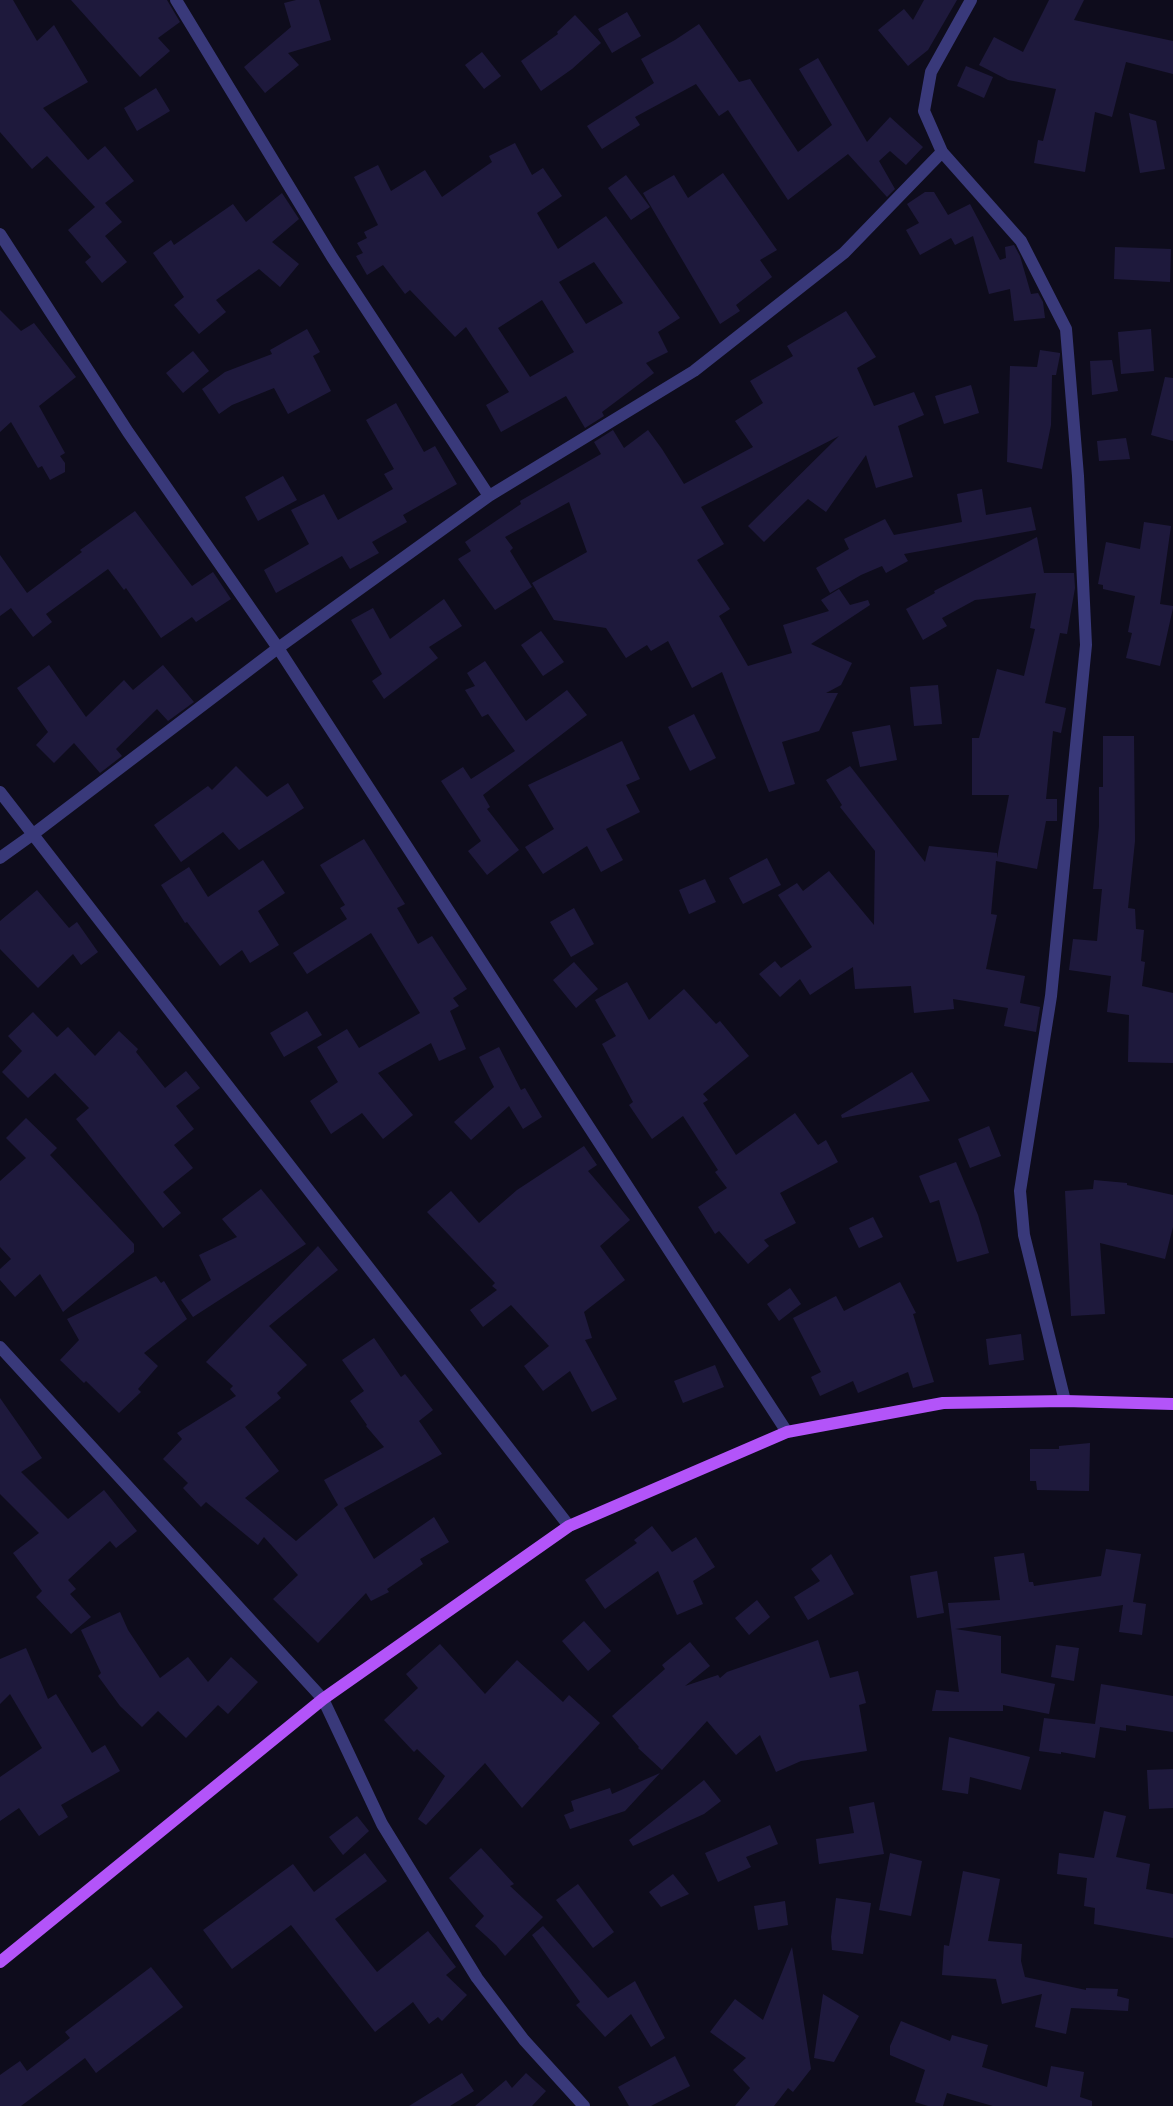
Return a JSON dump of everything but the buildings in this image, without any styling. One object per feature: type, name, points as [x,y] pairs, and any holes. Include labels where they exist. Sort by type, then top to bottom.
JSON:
[{"type":"main road","points":[[0,1962],[322,1699],[569,1526],[787,1432],[943,1403],[1065,1400],[1173,1404]]},
{"type":"street","points":[[176,0],[332,257],[489,496]]},
{"type":"street","points":[[971,0],[931,72],[924,111],[942,152],[1022,242],[1066,329],[1078,476],[1086,645],[1051,996],[1020,1191],[1024,1235],[1065,1400]]},
{"type":"street","points":[[0,858],[278,648],[489,496],[694,371],[844,253],[942,152]]},
{"type":"street","points":[[0,234],[128,432],[278,648],[787,1432]]},
{"type":"street","points":[[0,792],[569,1526]]},
{"type":"street","points":[[0,1347],[322,1699],[382,1824],[477,1978],[524,2040],[584,2106]]}]
